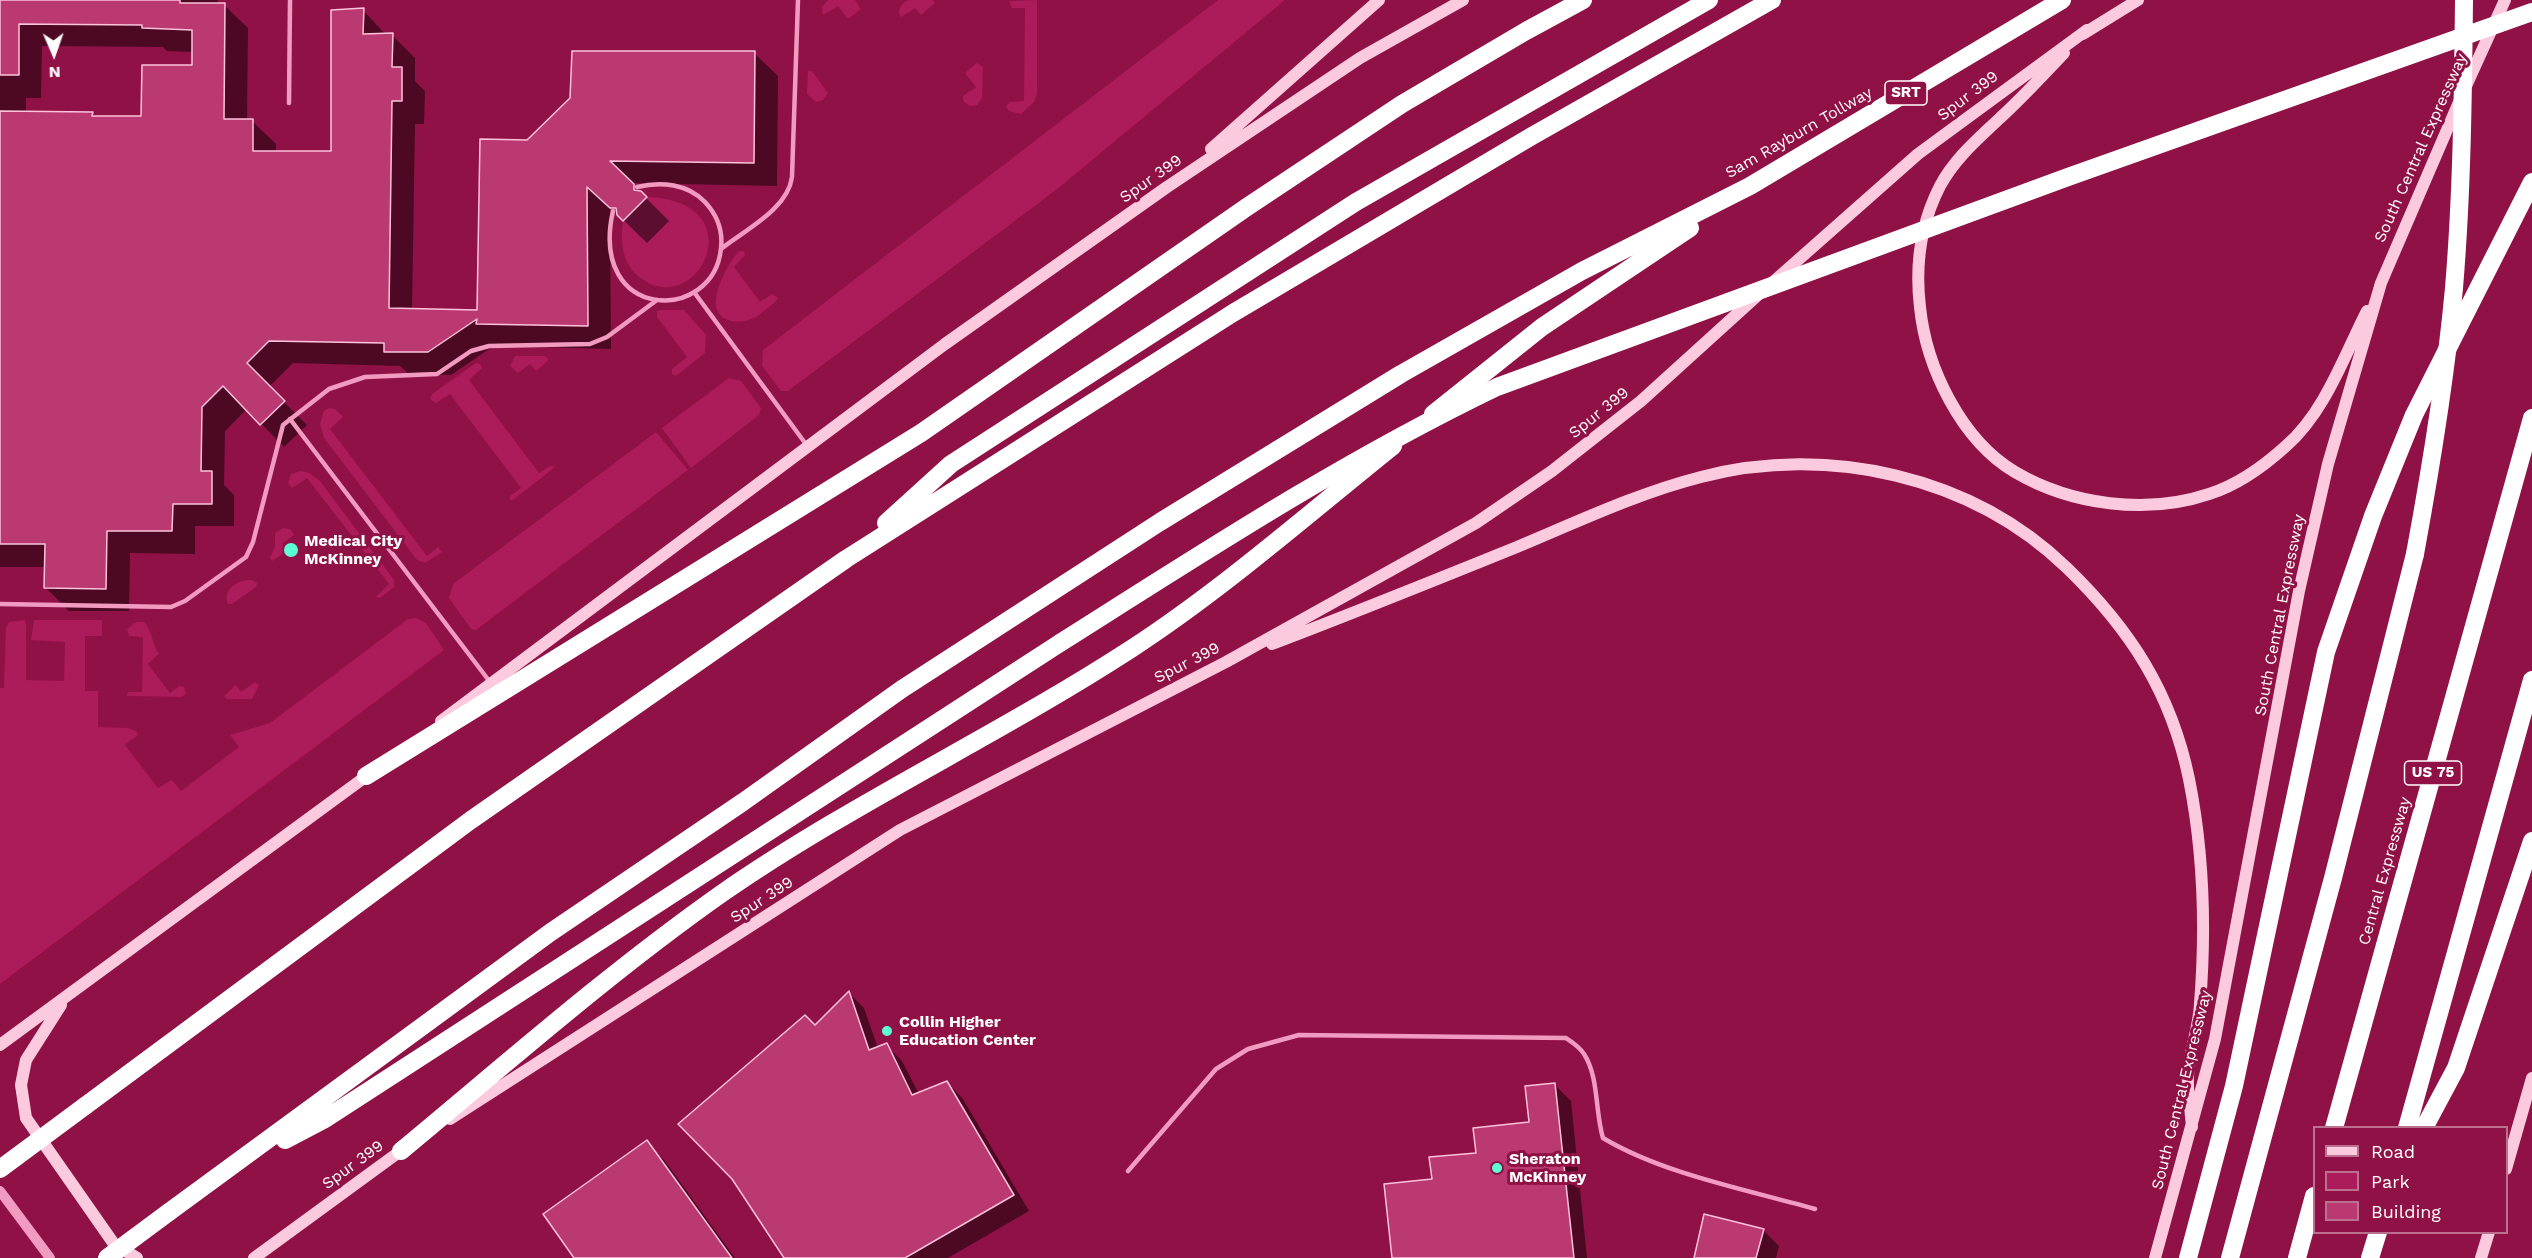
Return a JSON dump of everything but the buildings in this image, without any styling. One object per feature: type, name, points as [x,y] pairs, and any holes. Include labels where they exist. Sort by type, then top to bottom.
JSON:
[{"type":"highway","points":[[366,776],[921,434],[1247,207],[1402,104],[1583,0]]},
{"type":"highway","points":[[0,1169],[471,820],[846,559],[1233,312],[1532,136],[1772,0]]},
{"type":"highway","name":"Sam Rayburn Tollway","points":[[236,1166],[551,932],[743,802],[902,689],[1160,522],[1401,374],[1582,272],[1750,186],[2062,0]]},
{"type":"highway","points":[[2230,1258],[2333,878],[2415,554],[2430,471],[2454,290],[2463,127],[2464,0]]},
{"type":"highway","points":[[846,559],[951,464],[1060,391],[1356,202],[1705,2]]},
{"type":"highway","points":[[107,1258],[236,1166],[335,1113],[1060,643],[1302,490],[1419,425],[1497,387],[2057,181],[2532,12]]},
{"type":"highway","points":[[2188,1258],[2234,1086],[2326,652],[2373,516],[2414,415],[2532,182]]},
{"type":"highway","points":[[401,1151],[614,975],[721,895],[844,815],[1133,648],[1235,573],[1542,327],[1750,186]]},
{"type":"highway","name":"Central Expressway","points":[[2335,1126],[2532,417]]},
{"type":"highway","points":[[2408,1126],[2532,680]]},
{"type":"highway","points":[[2425,1126],[2456,1068],[2532,841]]},
{"type":"highway","points":[[2297,1258],[2313,1200]]},
{"type":"highway","points":[[2370,1258],[2378,1234]]},
{"type":"main road","points":[[1167,187],[1379,0]]},
{"type":"main road","name":"Spur 399","points":[[0,1045],[491,684],[945,344],[1167,187],[1360,58],[1463,0]]},
{"type":"main road","points":[[2138,0],[2087,30],[1966,149],[1940,186],[1920,239],[1919,298],[1922,327],[1933,367],[1974,436],[2014,471],[2070,496],[2118,505],[2164,504],[2210,494],[2252,473],[2288,445],[2307,423],[2326,394],[2381,283]]},
{"type":"main road","name":"South Central Expressway","points":[[2155,1258],[2215,1039],[2299,591],[2328,464],[2381,283],[2505,0]]},
{"type":"main road","name":"Spur 399","points":[[254,1258],[401,1151],[900,830],[1226,662],[1405,565],[1476,523],[1552,471],[1641,401],[1918,154],[2087,30]]},
{"type":"main road","points":[[1226,662],[1622,504],[1700,477],[1757,466],[1823,463],[1883,472],[1943,489],[1995,514],[2050,551],[2102,602],[2141,653],[2170,713],[2190,786],[2200,838],[2205,901],[2200,1011],[2188,1076],[2192,1127]]},
{"type":"main road","points":[[64,999],[26,1060],[21,1085],[26,1118],[114,1244],[137,1258]]},
{"type":"main road","points":[[2508,1162],[2532,1078]]},
{"type":"main road","points":[[2481,1258],[2489,1234]]},
{"type":"street","points":[[0,1191],[50,1258]]},
{"type":"lane","points":[[289,104],[290,0]]},
{"type":"lane","points":[[721,249],[781,202],[789,192],[792,177],[798,0]]},
{"type":"lane","points":[[613,211],[609,235],[614,270],[627,287],[637,294],[657,300],[672,300],[694,292],[711,276],[721,249],[717,220],[711,209],[695,193],[673,185],[648,184],[637,187]]},
{"type":"lane","points":[[694,292],[808,447]]},
{"type":"lane","points":[[0,604],[161,607],[185,601],[246,557],[253,542],[283,425],[329,389],[354,379],[437,374],[471,351],[489,346],[582,346],[598,342],[657,300]]},
{"type":"lane","points":[[290,419],[491,684]]},
{"type":"lane","points":[[1128,1171],[1216,1069],[1248,1049],[1299,1035],[1545,1036],[1566,1038],[1583,1052],[1590,1066],[1597,1119],[1603,1138],[1627,1152],[1657,1163],[1815,1209]]},
{"type":"green space","points":[[828,0],[855,0],[861,9],[848,19],[838,6],[823,15],[822,7]]},
{"type":"green space","points":[[909,0],[933,0],[935,3],[921,15],[915,8],[901,17],[900,7]]},
{"type":"green space","points":[[1037,0],[1037,94],[1034,102],[1021,114],[1009,111],[1006,106],[1010,102],[1024,101],[1025,8],[1012,8],[1009,1]]},
{"type":"green space","points":[[1218,0],[1285,0],[1056,190],[788,391],[781,391],[762,366],[763,350]]},
{"type":"green space","points":[[977,63],[983,67],[982,98],[977,105],[970,106],[964,102],[963,96],[976,87],[965,73]]},
{"type":"green space","points":[[808,71],[812,71],[828,93],[823,100],[816,102],[807,94]]},
{"type":"green space","points":[[647,197],[680,203],[700,217],[708,235],[707,255],[697,272],[682,284],[663,287],[642,279],[626,260],[622,245],[623,221]]},
{"type":"green space","points":[[739,251],[744,251],[745,255],[734,267],[760,302],[772,294],[778,298],[760,314],[738,322],[730,321],[719,313],[716,298],[724,273]]},
{"type":"green space","points":[[684,310],[706,335],[705,353],[676,376],[672,374],[672,369],[687,357],[657,317],[657,311]]},
{"type":"green space","points":[[515,356],[545,356],[549,360],[536,371],[530,364],[518,373],[510,366]]},
{"type":"green space","points":[[476,363],[482,368],[469,380],[539,473],[550,466],[555,467],[513,500],[510,500],[510,496],[521,488],[450,394],[436,403],[430,399],[432,394]]},
{"type":"green space","points":[[729,378],[741,381],[761,408],[759,415],[691,468],[662,428]]},
{"type":"green space","points":[[329,408],[335,409],[343,417],[330,429],[427,556],[438,547],[442,552],[425,563],[417,560],[324,438],[320,424],[324,411]]},
{"type":"green space","points":[[656,432],[688,470],[476,630],[471,629],[449,598],[453,584]]},
{"type":"green space","points":[[301,471],[309,473],[320,481],[394,580],[394,587],[380,598],[376,597],[389,584],[307,478],[292,488],[288,483],[291,474]]},
{"type":"green space","points":[[283,528],[290,529],[294,535],[282,544],[287,551],[272,561],[270,558],[275,546],[275,533]]},
{"type":"green space","points":[[252,580],[257,583],[256,587],[232,604],[228,604],[227,594],[232,586],[242,581]]},
{"type":"green space","points":[[416,618],[426,623],[444,650],[0,984],[0,688],[4,688],[6,628],[9,622],[25,620],[26,680],[64,681],[65,642],[31,640],[34,620],[102,620],[102,636],[85,636],[85,691],[98,691],[98,727],[128,728],[136,731],[138,735],[125,745],[158,788],[172,780],[181,791],[239,747],[230,735],[270,723],[408,619]]},
{"type":"green space","points":[[136,622],[144,622],[159,654],[148,664],[170,693],[179,686],[184,687],[186,693],[182,697],[127,696],[128,692],[142,692],[143,637],[129,636],[127,629]]},
{"type":"green space","points":[[255,682],[259,685],[252,699],[227,699],[224,696],[236,685],[241,692]]},
{"type":"place","name":"Medical City McKinney","points":[[291,550]]},
{"type":"place","name":"Collin Higher Education Center","points":[[887,1031]]},
{"type":"place","name":"Sheraton McKinney","points":[[1497,1168]]}]
